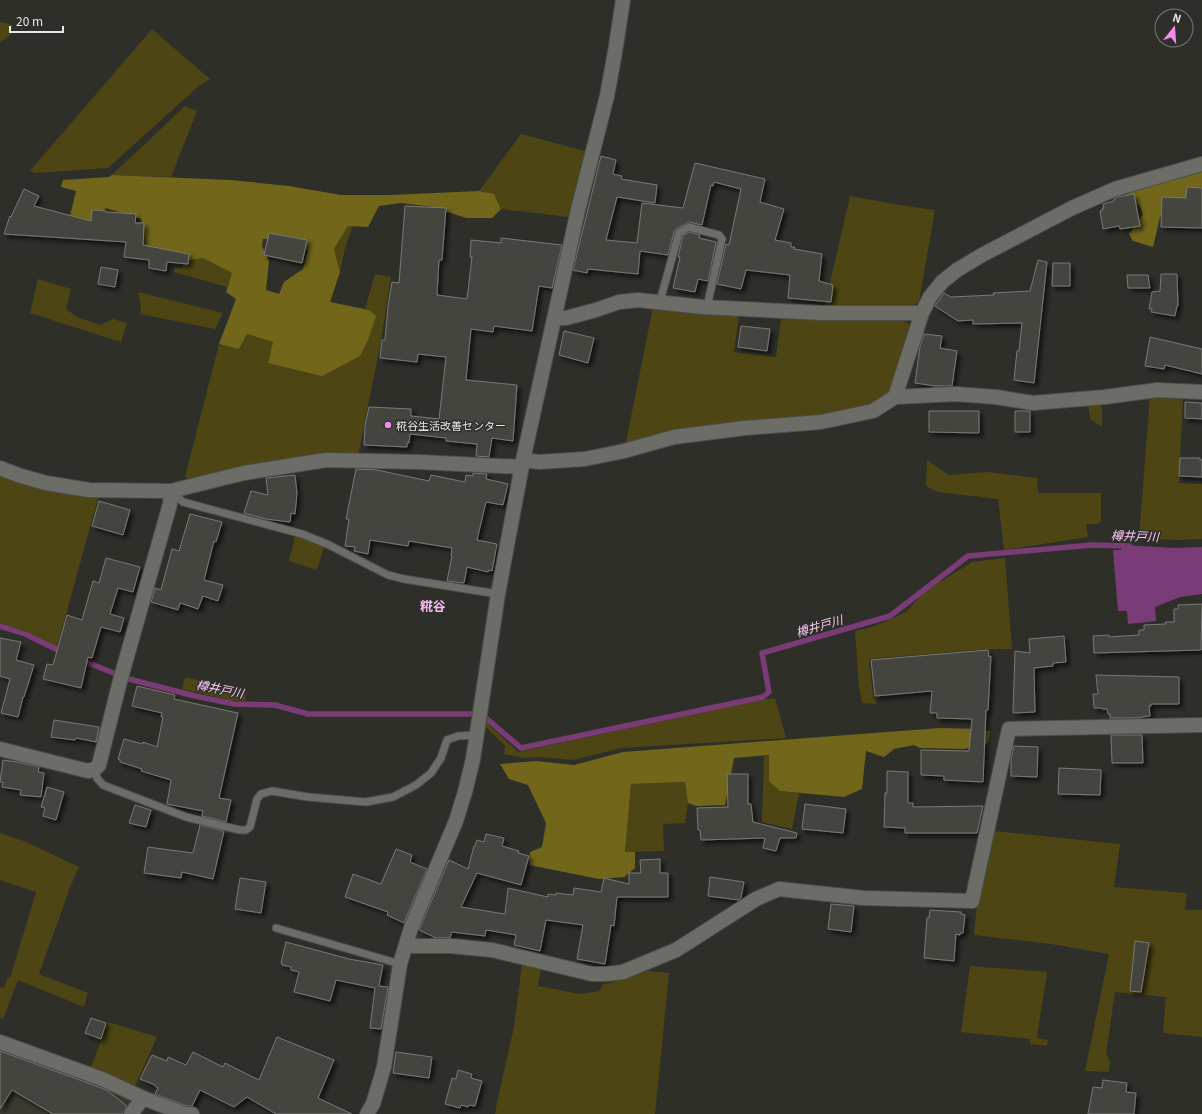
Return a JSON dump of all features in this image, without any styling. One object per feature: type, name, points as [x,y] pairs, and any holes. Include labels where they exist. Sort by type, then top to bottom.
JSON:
[{"type":"street","points":[[367,1114],[373,1104],[384,1067],[400,964],[411,928],[456,821],[473,759],[498,594],[522,464],[578,210],[607,96],[623,0]]},
{"type":"street","points":[[894,397],[922,313],[930,298],[942,282],[957,270],[982,254],[1031,228],[1115,189],[1202,164]]},
{"type":"street","points":[[554,318],[566,318],[619,302],[638,300],[660,301],[707,307],[822,313],[922,313]]},
{"type":"street","points":[[0,468],[46,483],[89,490],[171,491],[244,474],[326,460],[522,464],[585,459],[624,452],[674,437],[745,428],[821,422],[873,411],[894,397],[955,394],[996,397],[1033,403],[1105,397],[1156,390],[1202,392]]},
{"type":"street","points":[[0,749],[88,771],[95,769],[99,765],[170,504],[171,491]]},
{"type":"street","points":[[406,945],[451,946],[492,950],[592,974],[606,974],[633,969],[676,950],[756,899],[780,889],[864,898],[972,901],[1009,729],[1202,725]]},
{"type":"street","points":[[0,1042],[102,1079],[143,1098],[184,1114],[192,1114]]},
{"type":"street","points":[[131,1114],[143,1098]]},
{"type":"lane","points":[[660,301],[679,233],[689,227],[719,235],[722,239],[707,307]]},
{"type":"lane","points":[[171,491],[184,502],[302,534],[327,544],[388,575],[404,579],[498,594]]},
{"type":"lane","points":[[95,769],[97,778],[103,784],[186,817],[240,830],[246,830],[250,827],[256,799],[261,794],[272,791],[308,797],[366,802],[393,797],[416,785],[431,773],[441,758],[447,740],[458,736],[476,734]]},
{"type":"lane","points":[[276,928],[400,964]]},
{"type":"shaded area","points":[[0,22],[13,25],[9,36],[0,42]]},
{"type":"shaded area","points":[[152,29],[210,79],[200,85],[108,168],[35,173],[30,171]]},
{"type":"shaded area","points":[[185,106],[197,111],[171,177],[112,175]]},
{"type":"shaded area","points":[[521,134],[585,151],[569,217],[501,209],[494,194],[479,191]]},
{"type":"shaded area","points":[[1202,170],[1202,196],[1160,217],[1153,247],[1133,241],[1129,234],[1143,214],[1140,206],[1123,192]]},
{"type":"shaded area","points":[[112,175],[231,180],[289,186],[341,195],[390,195],[479,191],[494,194],[501,209],[492,218],[466,218],[433,207],[401,203],[379,206],[368,227],[348,226],[334,249],[340,272],[330,302],[369,310],[376,316],[368,340],[360,356],[322,376],[268,363],[273,342],[247,334],[239,349],[219,344],[236,299],[226,292],[232,273],[203,258],[184,261],[145,245],[141,219],[106,208],[81,238],[65,237],[76,191],[61,187],[63,180],[109,177]],"holes":[[[291,238],[308,250],[303,269],[284,282],[279,294],[266,290],[269,261],[262,246],[263,239]]]},
{"type":"shaded area","points":[[850,196],[935,210],[919,302],[911,307],[824,308]]},
{"type":"shaded area","points":[[348,226],[353,226],[345,248],[340,272],[334,249]]},
{"type":"shaded area","points":[[203,258],[232,273],[227,287],[174,272],[175,268],[182,268],[184,261]]},
{"type":"shaded area","points":[[375,274],[391,277],[381,341],[358,456],[193,481],[185,477],[219,344],[239,349],[247,334],[273,342],[268,363],[369,310],[365,309]]},
{"type":"shaded area","points":[[38,279],[71,289],[66,309],[77,317],[100,325],[113,319],[127,323],[121,342],[30,313]]},
{"type":"shaded area","points":[[138,292],[223,313],[215,329],[140,314],[141,307]]},
{"type":"shaded area","points":[[653,307],[739,316],[734,352],[776,357],[781,319],[904,321],[910,326],[892,389],[878,401],[868,406],[851,411],[625,447]]},
{"type":"shaded area","points":[[1183,395],[1179,483],[1202,484],[1202,539],[1177,540],[1139,538],[1150,396]]},
{"type":"shaded area","points":[[1088,403],[1100,404],[1102,409],[1102,427],[1090,419]]},
{"type":"shaded area","points":[[927,460],[949,475],[988,472],[1037,478],[1038,493],[1101,493],[1101,521],[1098,524],[1086,524],[1088,537],[1004,550],[998,499],[938,492],[926,486]]},
{"type":"shaded area","points":[[0,473],[99,495],[57,647],[23,630],[0,624]]},
{"type":"shaded area","points":[[295,536],[324,547],[317,570],[289,561]]},
{"type":"shaded area","points":[[1122,545],[1174,548],[1202,547],[1202,594],[1180,597],[1155,607],[1156,621],[1128,624],[1127,611],[1118,611],[1113,550],[1121,550]]},
{"type":"shaded area","points":[[1005,558],[1012,649],[989,649],[870,659],[873,696],[877,704],[862,703],[859,686],[855,631],[875,626],[906,612],[925,591],[972,562]]},
{"type":"shaded area","points":[[185,677],[246,692],[245,701],[229,700],[182,689]]},
{"type":"shaded area","points":[[775,698],[786,738],[622,748],[573,760],[540,757],[524,758],[504,754],[505,746],[484,725],[484,720],[518,752],[759,700]]},
{"type":"shaded area","points":[[940,728],[981,729],[990,731],[988,743],[964,749],[920,748],[914,745],[894,749],[884,757],[866,751],[862,789],[844,797],[780,791],[769,781],[769,755],[734,758],[725,805],[696,806],[688,803],[685,782],[631,784],[625,852],[635,852],[635,868],[624,877],[599,879],[529,865],[530,852],[542,847],[546,823],[528,785],[509,779],[500,764],[536,761],[574,765],[623,752]]},
{"type":"shaded area","points":[[769,755],[780,791],[799,793],[792,829],[762,822],[764,756]]},
{"type":"shaded area","points":[[685,782],[688,803],[685,823],[663,824],[664,851],[625,852],[631,784]]},
{"type":"shaded area","points":[[993,831],[1120,844],[1114,887],[1187,893],[1185,910],[1202,910],[1202,1037],[1163,1033],[1166,997],[1115,992],[1106,1054],[1110,1062],[1109,1072],[1085,1071],[1109,954],[1051,944],[974,935],[977,904]]},
{"type":"shaded area","points":[[0,833],[24,841],[79,867],[39,974],[88,993],[84,1007],[18,980],[3,1019],[0,1018],[0,987],[4,988],[8,977],[10,978],[36,892],[0,880]]},
{"type":"shaded area","points":[[522,964],[541,968],[538,986],[580,994],[600,991],[603,984],[648,971],[669,973],[655,1114],[495,1114],[514,1027]]},
{"type":"shaded area","points":[[970,966],[1047,972],[1037,1038],[1048,1040],[1047,1046],[1030,1044],[1030,1039],[961,1032]]},
{"type":"shaded area","points":[[108,1022],[157,1037],[135,1086],[91,1067]]},
{"type":"shaded area","points":[[0,1045],[130,1095],[135,1103],[127,1114],[0,1114]]},
{"type":"building","points":[[601,156],[616,160],[613,174],[622,176],[621,179],[657,185],[655,203],[617,197],[606,240],[637,243],[642,203],[683,208],[695,163],[765,179],[760,202],[784,209],[775,240],[791,243],[791,247],[795,247],[794,249],[822,254],[819,281],[833,285],[831,302],[788,298],[790,275],[746,270],[741,289],[717,284],[726,244],[729,245],[741,189],[714,182],[713,186],[711,185],[702,225],[689,222],[676,229],[668,255],[640,251],[638,274],[588,269],[587,273],[573,270]]},
{"type":"building","points":[[1187,187],[1202,188],[1202,228],[1161,227],[1162,197],[1186,198]]},
{"type":"building","points":[[24,189],[39,196],[34,206],[91,221],[92,210],[136,214],[135,223],[144,223],[143,245],[189,254],[188,264],[167,262],[166,271],[149,268],[149,260],[124,257],[126,242],[4,234],[10,216],[11,217]]},
{"type":"building","points":[[1134,194],[1140,226],[1120,229],[1119,226],[1103,229],[1100,211],[1104,208],[1103,204],[1114,201],[1117,197]]},
{"type":"building","points":[[405,206],[446,208],[442,260],[439,260],[437,295],[467,299],[472,257],[470,257],[471,240],[501,243],[501,238],[562,245],[552,288],[539,286],[532,331],[494,326],[493,332],[471,329],[466,380],[517,385],[513,441],[492,438],[489,457],[476,456],[477,444],[446,441],[446,438],[410,434],[407,447],[364,445],[365,426],[369,407],[411,409],[411,416],[439,419],[446,357],[418,354],[417,362],[380,358],[382,340],[385,340],[392,282],[399,283]]},
{"type":"building","points":[[690,232],[700,235],[699,238],[716,242],[708,281],[698,279],[695,292],[673,288],[683,236]]},
{"type":"building","points":[[269,233],[307,240],[302,263],[264,255]]},
{"type":"building","points":[[1038,260],[1047,262],[1034,383],[1014,380],[1022,323],[973,324],[973,320],[958,321],[935,306],[944,293],[951,297],[994,295],[993,293],[1030,291]]},
{"type":"building","points":[[1053,263],[1070,263],[1070,286],[1052,286]]},
{"type":"building","points":[[101,267],[118,270],[115,287],[98,284]]},
{"type":"building","points":[[1161,274],[1177,274],[1178,306],[1175,316],[1151,312],[1152,309],[1149,309],[1152,292],[1160,291]]},
{"type":"building","points":[[1127,275],[1148,275],[1150,288],[1128,288]]},
{"type":"building","points":[[741,326],[770,329],[767,351],[738,347]]},
{"type":"building","points":[[564,331],[594,338],[588,363],[559,355]]},
{"type":"building","points":[[924,334],[942,336],[940,348],[957,351],[952,386],[935,386],[915,383],[920,346]]},
{"type":"building","points":[[1150,337],[1202,349],[1202,374],[1165,365],[1164,369],[1145,366]]},
{"type":"building","points":[[1185,402],[1202,403],[1202,419],[1185,418]]},
{"type":"building","points":[[929,411],[979,411],[979,433],[929,432]]},
{"type":"building","points":[[1015,411],[1030,411],[1030,432],[1015,432]]},
{"type":"building","points":[[1180,458],[1200,458],[1200,460],[1202,460],[1202,477],[1179,476]]},
{"type":"building","points":[[356,469],[377,470],[429,481],[431,475],[465,482],[466,475],[473,476],[473,473],[487,474],[486,479],[508,484],[503,505],[486,502],[477,540],[497,544],[492,571],[489,570],[488,572],[467,567],[464,583],[447,581],[452,548],[409,541],[408,546],[370,540],[368,554],[354,551],[355,547],[345,546],[349,519],[346,519]]},
{"type":"building","points":[[295,475],[297,493],[295,514],[291,513],[290,522],[266,519],[244,513],[251,491],[268,495],[266,478]]},
{"type":"building","points":[[99,501],[130,510],[123,535],[92,526]]},
{"type":"building","points":[[190,514],[222,522],[216,542],[214,541],[204,580],[223,585],[218,601],[203,596],[198,609],[180,603],[178,610],[151,602],[155,588],[161,590],[172,549],[179,551]]},
{"type":"building","points":[[106,558],[140,567],[133,592],[118,588],[110,614],[124,618],[120,632],[101,627],[92,658],[88,657],[81,688],[43,679],[47,664],[53,665],[67,615],[82,620],[93,581],[99,583]]},
{"type":"building","points":[[1202,604],[1201,650],[1094,653],[1093,636],[1109,635],[1109,637],[1139,635],[1139,630],[1144,630],[1144,625],[1174,622],[1174,609],[1178,609],[1178,605]]},
{"type":"building","points":[[1064,636],[1066,662],[1053,663],[1053,666],[1034,668],[1035,712],[1013,713],[1015,651],[1030,653],[1029,639]]},
{"type":"building","points":[[0,638],[21,642],[16,660],[34,665],[18,717],[1,713],[10,679],[0,676]]},
{"type":"building","points":[[988,650],[989,657],[991,656],[988,710],[986,710],[983,782],[944,780],[944,776],[921,775],[921,750],[969,751],[972,719],[937,718],[937,713],[930,713],[932,691],[875,696],[871,660]]},
{"type":"building","points":[[1096,675],[1179,677],[1179,704],[1151,704],[1151,706],[1149,706],[1150,716],[1141,718],[1110,718],[1110,714],[1108,714],[1107,709],[1094,708],[1093,694],[1098,694]]},
{"type":"building","points":[[137,686],[175,695],[174,699],[238,713],[219,798],[231,800],[226,822],[202,816],[203,811],[167,804],[171,780],[141,771],[142,769],[120,762],[118,759],[124,739],[143,744],[143,742],[157,747],[163,717],[161,717],[162,713],[132,706]]},
{"type":"building","points":[[54,720],[99,727],[96,742],[76,738],[75,740],[51,737]]},
{"type":"building","points":[[1111,735],[1142,735],[1143,763],[1112,763]]},
{"type":"building","points":[[1014,746],[1038,747],[1037,777],[1011,776],[1011,759]]},
{"type":"building","points":[[3,760],[39,767],[38,772],[44,773],[41,797],[20,795],[21,790],[2,787],[3,782],[0,782]]},
{"type":"building","points":[[1059,768],[1101,770],[1100,795],[1058,794]]},
{"type":"building","points":[[887,771],[908,772],[908,803],[913,803],[913,807],[983,806],[977,833],[905,833],[905,828],[884,827]]},
{"type":"building","points":[[727,774],[748,774],[748,804],[751,804],[753,822],[797,833],[796,838],[780,838],[776,851],[763,848],[765,838],[701,840],[700,830],[698,830],[697,808],[728,807]]},
{"type":"building","points":[[47,787],[64,792],[56,820],[43,816],[45,808],[41,807]]},
{"type":"building","points":[[805,804],[846,809],[843,833],[802,829]]},
{"type":"building","points":[[135,805],[151,810],[146,827],[129,823]]},
{"type":"building","points":[[200,825],[224,831],[213,879],[182,872],[181,878],[144,873],[148,847],[193,853]]},
{"type":"building","points":[[486,834],[504,838],[502,846],[519,851],[518,853],[529,856],[521,885],[477,873],[461,907],[505,914],[508,888],[548,897],[548,894],[556,895],[556,893],[573,895],[574,888],[601,892],[604,878],[629,884],[629,873],[641,873],[640,860],[660,859],[660,873],[668,873],[668,897],[617,897],[614,926],[611,925],[605,964],[577,959],[583,925],[546,920],[540,951],[514,945],[516,935],[486,930],[485,936],[452,932],[450,938],[436,938],[419,930],[449,860],[468,869],[477,840],[484,842]]},
{"type":"building","points":[[396,849],[412,855],[410,862],[427,869],[404,923],[387,915],[388,912],[345,897],[353,874],[381,884]]},
{"type":"building","points":[[710,877],[744,882],[741,898],[739,900],[708,896]]},
{"type":"building","points":[[240,878],[266,882],[261,913],[235,909]]},
{"type":"building","points":[[831,904],[854,906],[851,932],[828,929]]},
{"type":"building","points":[[930,910],[961,912],[961,914],[965,915],[963,933],[960,933],[960,935],[956,934],[954,961],[924,958],[927,918],[929,918]]},
{"type":"building","points":[[1135,941],[1149,943],[1141,992],[1130,991]]},
{"type":"building","points":[[286,942],[349,959],[383,965],[379,986],[388,987],[381,1029],[370,1028],[375,988],[336,980],[330,1001],[294,992],[299,972],[291,970],[291,967],[282,965],[281,963]]},
{"type":"building","points":[[91,1018],[106,1023],[101,1039],[85,1033]]},
{"type":"building","points":[[277,1037],[334,1060],[318,1098],[352,1114],[276,1114],[247,1097],[234,1107],[200,1090],[192,1106],[187,1106],[155,1094],[158,1088],[155,1085],[140,1079],[152,1055],[167,1061],[168,1057],[186,1065],[193,1052],[223,1067],[225,1063],[259,1080]]},
{"type":"building","points":[[0,1051],[99,1087],[108,1091],[127,1106],[123,1114],[53,1114],[12,1090],[0,1109]]},
{"type":"building","points":[[396,1052],[432,1057],[429,1078],[393,1073]]},
{"type":"building","points":[[458,1070],[472,1074],[471,1078],[482,1081],[475,1106],[469,1105],[468,1107],[461,1105],[460,1108],[445,1104],[452,1078],[456,1079]]},
{"type":"building","points":[[1103,1080],[1127,1083],[1126,1092],[1136,1093],[1134,1114],[1088,1114],[1093,1087],[1102,1088]]},
{"type":"waterway","name":"樽井戸川","points":[[486,718],[521,748],[763,697],[769,692],[762,653],[890,616],[968,556],[1092,545],[1129,546]]},
{"type":"waterway","name":"樽井戸川","points":[[0,626],[25,634],[64,653]]},
{"type":"waterway","name":"樽井戸川","points":[[81,660],[129,679],[195,696],[234,704],[275,705],[308,714],[472,714]]},
{"type":"place","name":"糀谷生活改善センター","points":[[388,425]]},
{"type":"district","name":"糀谷","points":[[433,605]]}]
